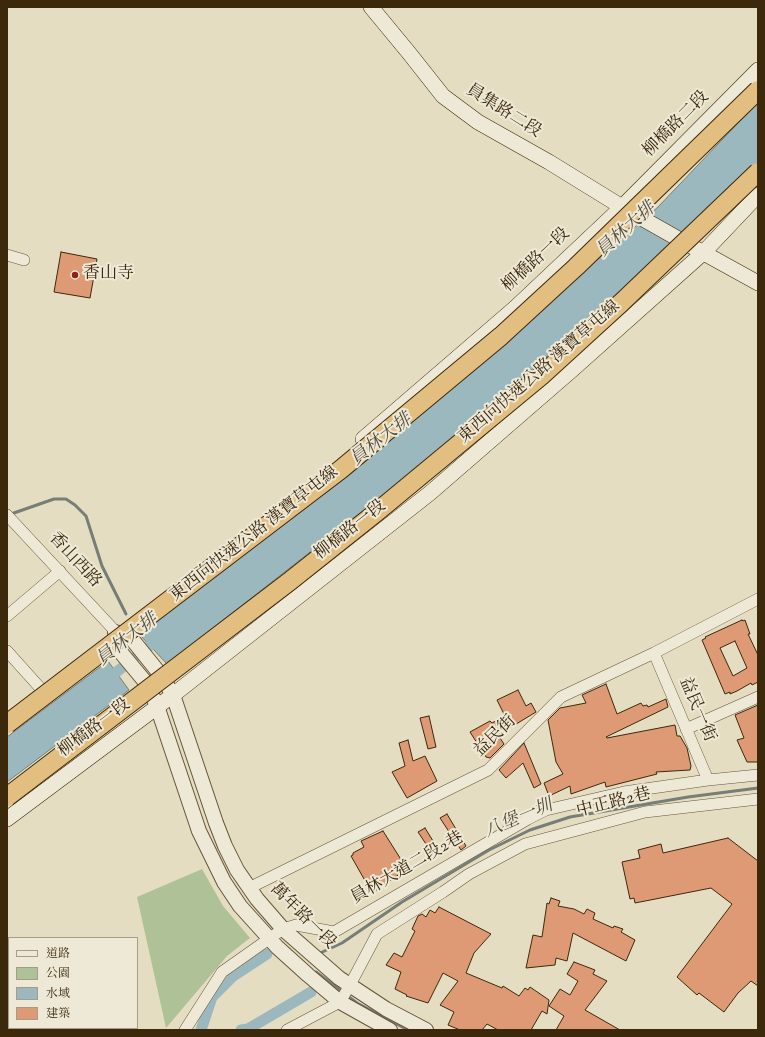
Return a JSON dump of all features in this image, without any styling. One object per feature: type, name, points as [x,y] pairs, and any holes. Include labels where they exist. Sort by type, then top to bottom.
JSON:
[{"type":"highway","name":"東西向快速公路 漢寶草屯線","points":[[7,724],[340,470],[495,341],[576,267],[758,90]]},
{"type":"highway","name":"東西向快速公路 漢寶草屯線","points":[[7,797],[290,581],[378,511],[529,386],[627,297],[758,172]]},
{"type":"main road","name":"員集路二段","points":[[371,7],[443,96],[478,122],[549,162],[622,207],[703,252]]},
{"type":"main road","name":"柳橋路二段","points":[[622,207],[758,70]]},
{"type":"main road","points":[[758,195],[703,252],[758,283]]},
{"type":"main road","name":"柳橋路一段","points":[[7,716],[42,690],[115,631],[249,532],[335,464],[514,308],[622,207]]},
{"type":"main road","name":"柳橋路一段","points":[[7,819],[173,695],[430,493],[573,369],[703,252]]},
{"type":"street","points":[[7,255],[24,260]]},
{"type":"street","name":"香山西路","points":[[7,515],[115,631]]},
{"type":"street","points":[[7,616],[60,571]]},
{"type":"street","name":"益民街","points":[[249,888],[488,770],[561,697],[654,653],[758,599]]},
{"type":"street","name":"萬年路一段","points":[[115,631],[131,638],[160,674],[173,695],[225,846],[237,870],[265,909],[287,933],[345,982],[386,1009],[426,1030]]},
{"type":"street","points":[[115,631],[118,649],[147,684],[157,706],[194,818],[210,857],[240,906],[274,943],[340,1002],[390,1030]]},
{"type":"street","points":[[7,651],[42,690]]},
{"type":"street","name":"益民一街","points":[[654,653],[708,780]]},
{"type":"street","points":[[686,729],[758,697]]},
{"type":"street","name":"員林大道二段2巷","points":[[287,933],[296,925],[334,932],[528,818],[546,810],[624,792],[708,780],[758,775]]},
{"type":"street","name":"中正路2巷","points":[[340,1002],[345,982],[377,934],[470,874],[525,844],[645,812],[758,799]]},
{"type":"street","points":[[185,1030],[222,972],[274,943],[287,933]]},
{"type":"street","points":[[286,1030],[340,1002]]},
{"type":"green space","points":[[202,869],[223,906],[250,938],[227,956],[166,1028],[137,897]]},
{"type":"water","points":[[758,102],[758,162],[709,213],[442,449],[167,664],[139,634],[352,473],[658,207]]},
{"type":"water","points":[[108,661],[129,690],[7,782],[7,737]]},
{"type":"building","name":"香山寺","points":[[61,252],[97,259],[90,298],[54,292]]},
{"type":"building","points":[[745,620],[750,634],[748,634],[758,655],[758,682],[752,685],[751,683],[730,694],[730,692],[725,694],[702,640],[706,638],[705,637]],"holes":[[[735,641],[747,668],[733,676],[720,648]]]},
{"type":"building","points":[[606,684],[617,714],[641,703],[643,706],[647,705],[648,707],[666,699],[668,707],[606,737],[675,725],[677,736],[680,736],[687,748],[691,766],[690,770],[656,772],[657,774],[606,787],[605,782],[571,794],[570,786],[549,796],[544,783],[563,774],[556,762],[548,720],[560,708],[586,703],[582,695]]},
{"type":"building","points":[[518,690],[526,706],[531,703],[536,712],[498,735],[504,744],[490,758],[486,757],[470,732],[490,721],[492,723],[505,716],[497,700]]},
{"type":"building","points":[[758,705],[758,762],[747,762],[737,740],[744,738],[735,715]]},
{"type":"building","points":[[429,716],[436,747],[428,749],[420,718]]},
{"type":"building","points":[[408,740],[413,761],[425,756],[437,781],[407,798],[392,772],[405,766],[399,743]]},
{"type":"building","points":[[524,743],[541,784],[534,788],[523,763],[506,778],[499,770]]},
{"type":"building","points":[[447,814],[466,846],[461,850],[440,818]]},
{"type":"building","points":[[425,828],[438,849],[432,853],[418,832]]},
{"type":"building","points":[[383,831],[407,869],[372,893],[351,856],[353,853],[364,847],[361,841]]},
{"type":"building","points":[[728,838],[758,861],[758,986],[751,981],[738,993],[724,1012],[699,993],[697,995],[677,977],[732,904],[711,888],[635,903],[634,898],[630,899],[622,862],[640,858],[638,850],[661,844],[663,853]]},
{"type":"building","points":[[551,898],[560,901],[558,906],[574,909],[584,914],[587,909],[595,913],[593,919],[613,928],[614,926],[623,929],[621,932],[635,940],[626,961],[573,933],[567,961],[556,958],[555,965],[526,968],[533,935],[542,937],[547,903],[549,904]]},
{"type":"building","points":[[439,907],[491,934],[474,953],[466,973],[502,988],[503,986],[519,996],[525,988],[528,990],[530,987],[549,1000],[547,1014],[542,1011],[531,1030],[498,1030],[487,1024],[482,1030],[460,1030],[448,1025],[454,1012],[440,1005],[458,981],[443,973],[428,1003],[406,996],[407,995],[395,989],[401,972],[386,965],[394,953],[402,957],[415,931],[412,929],[418,916],[422,914],[426,917],[430,910],[435,913]]},
{"type":"building","points":[[574,962],[595,970],[593,974],[607,981],[585,1010],[620,1030],[556,1030],[564,1016],[549,1006],[560,989],[570,995],[578,981],[567,974]]},
{"type":"waterway","points":[[11,514],[54,499],[66,499],[75,505],[86,516],[102,566],[126,614]]},
{"type":"waterway","name":"員林大排","points":[[105,681],[161,637]]},
{"type":"waterway","name":"八堡一圳","points":[[318,954],[342,943],[402,902],[489,850],[530,830],[570,817],[688,797],[758,788]]},
{"type":"waterway","name":"八堡一圳","points":[[201,1030],[212,997],[232,977],[267,954]]},
{"type":"waterway","points":[[316,972],[357,1003],[408,1030]]},
{"type":"waterway","name":"八堡一圳","points":[[241,1030],[248,1029],[311,992]]},
{"type":"place","name":"香山寺","points":[[75,275]]}]
